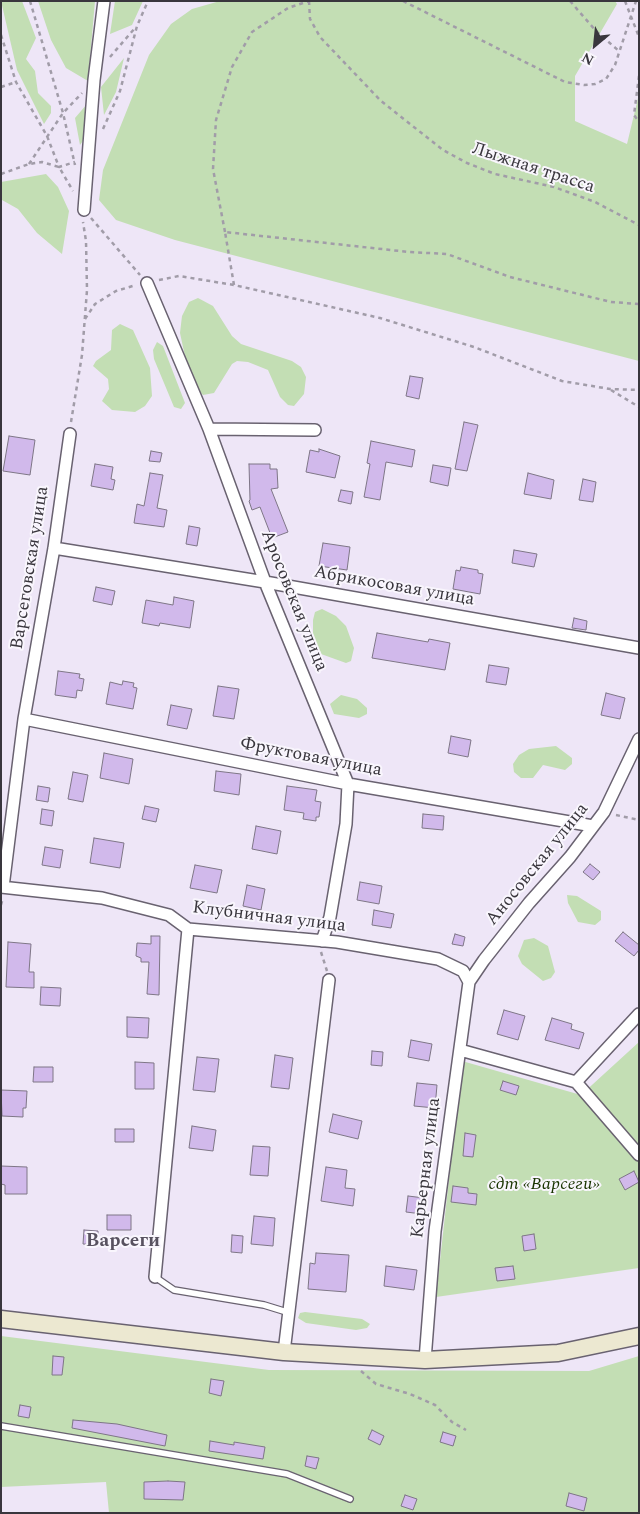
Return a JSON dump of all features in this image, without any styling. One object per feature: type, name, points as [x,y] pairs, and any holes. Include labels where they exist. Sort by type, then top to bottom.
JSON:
[{"type":"main road","points":[[1,1319],[284,1352],[344,1357],[425,1360],[558,1353],[639,1336]]},
{"type":"street","points":[[84,210],[94,80],[104,1]]},
{"type":"street","name":"Аросовская улица","points":[[147,283],[209,429],[265,582],[348,784],[346,824],[330,917],[322,941]]},
{"type":"street","points":[[209,429],[315,430]]},
{"type":"street","name":"Варсеговская улица","points":[[2,887],[24,719],[54,548],[70,434]]},
{"type":"street","name":"Абрикосовая улица","points":[[54,548],[265,582],[639,648]]},
{"type":"street","name":"Фруктовая улица","points":[[24,719],[348,784],[593,826]]},
{"type":"street","name":"Аносовская улица","points":[[469,982],[524,910],[570,857],[604,812],[639,739]]},
{"type":"street","name":"Клубничная улица","points":[[2,887],[102,898],[169,915],[188,929],[322,941],[438,960],[462,971],[469,982]]},
{"type":"street","points":[[155,1277],[188,929]]},
{"type":"street","points":[[284,1352],[329,980]]},
{"type":"street","name":"Карьерная улица","points":[[425,1360],[435,1231],[469,982]]},
{"type":"street","points":[[576,1082],[639,1014]]},
{"type":"street","points":[[460,1050],[576,1082],[639,1155]]},
{"type":"lane","points":[[155,1277],[174,1290],[264,1305],[290,1313]]},
{"type":"lane","points":[[1,1426],[287,1474],[350,1499]]},
{"type":"path","points":[[30,1],[63,113],[76,172]]},
{"type":"path","points":[[100,134],[120,91],[137,26],[148,1]]},
{"type":"path","points":[[234,285],[213,169],[216,120],[232,67],[252,32],[288,8],[309,1]]},
{"type":"path","name":"Лыжная трасса","points":[[309,1],[310,19],[320,37],[381,101],[443,150],[467,163],[495,174],[554,187],[596,202],[639,224]]},
{"type":"path","points":[[403,1],[565,82],[595,84],[606,79],[615,65],[636,1]]},
{"type":"path","points":[[570,1],[596,31],[620,51]]},
{"type":"path","points":[[625,1],[639,37]]},
{"type":"path","points":[[1,35],[16,82],[47,136],[59,167],[84,210],[147,283]]},
{"type":"path","points":[[639,76],[634,115],[639,122]]},
{"type":"path","points":[[1,87],[16,82]]},
{"type":"path","points":[[1,174],[29,164],[42,162],[59,167],[89,159]]},
{"type":"path","points":[[70,434],[87,290],[84,210]]},
{"type":"path","points":[[225,232],[409,252],[447,254],[519,279],[611,302],[639,304]]},
{"type":"path","points":[[85,319],[95,304],[116,291],[179,276],[234,285],[380,318],[474,347],[562,381],[610,389],[639,390]]},
{"type":"path","points":[[610,389],[639,407]]},
{"type":"path","points":[[604,812],[639,820]]},
{"type":"path","points":[[322,941],[321,956],[329,980]]},
{"type":"path","points":[[344,1357],[376,1384],[410,1394],[435,1405],[452,1422],[466,1430]]},
{"type":"green space","points":[[1,1],[22,1],[36,38],[26,59],[35,71],[38,93],[51,106],[51,113],[44,124],[17,70]]},
{"type":"green space","points":[[38,1],[95,1],[88,81],[66,68],[51,40]]},
{"type":"green space","points":[[115,1],[143,1],[132,25],[110,34]]},
{"type":"green space","points":[[220,1],[615,1],[617,4],[575,76],[575,121],[627,144],[639,94],[639,361],[175,240],[116,220],[99,200],[103,170],[149,55],[171,24],[192,9]]},
{"type":"green space","points":[[124,58],[116,92],[104,115],[101,87]]},
{"type":"green space","points":[[87,104],[85,138],[80,145],[75,118]]},
{"type":"green space","points":[[46,174],[58,187],[69,211],[62,254],[37,233],[18,209],[2,200],[1,182]]},
{"type":"green space","points":[[198,298],[213,306],[232,336],[241,344],[292,361],[301,367],[306,377],[304,394],[294,406],[288,405],[280,397],[268,370],[248,362],[237,361],[232,364],[214,393],[203,395],[199,391],[186,361],[180,333],[182,316],[189,302]]},
{"type":"green space","points":[[120,324],[133,330],[150,368],[152,396],[145,406],[135,412],[112,410],[102,401],[109,389],[108,379],[93,366],[96,361],[111,350],[112,330]]},
{"type":"green space","points":[[157,342],[163,346],[185,403],[181,409],[174,407],[154,359],[153,350]]},
{"type":"green space","points":[[322,609],[336,616],[346,626],[354,648],[351,661],[346,663],[321,654],[313,637],[313,620],[315,612]]},
{"type":"green space","points":[[341,695],[357,699],[367,708],[367,714],[359,718],[334,714],[330,704]]},
{"type":"green space","points":[[556,746],[572,758],[572,764],[565,770],[543,765],[533,778],[521,778],[514,772],[513,764],[519,755],[529,749]]},
{"type":"green space","points":[[567,895],[577,896],[601,911],[601,920],[595,925],[578,922],[568,903]]},
{"type":"green space","points":[[534,938],[548,946],[555,972],[551,978],[543,981],[522,964],[518,956],[524,940]]},
{"type":"green space","name":"сдт «Варсеги»","points":[[639,1042],[639,1268],[436,1297],[462,1061],[581,1095]]},
{"type":"green space","points":[[300,1313],[362,1319],[370,1324],[367,1328],[356,1330],[306,1323],[298,1318]]},
{"type":"green space","points":[[1,1336],[269,1370],[589,1371],[639,1356],[639,1513],[109,1513],[106,1482],[1,1487]]},
{"type":"building","points":[[410,376],[423,378],[419,399],[406,396]]},
{"type":"building","points":[[464,422],[478,425],[467,471],[455,469]]},
{"type":"building","points":[[9,436],[35,440],[30,475],[3,471]]},
{"type":"building","points":[[371,441],[415,450],[412,467],[386,462],[380,500],[364,497],[370,464],[367,463]]},
{"type":"building","points":[[319,449],[340,456],[335,478],[306,472],[310,450],[319,452]]},
{"type":"building","points":[[151,451],[162,453],[160,462],[149,461]]},
{"type":"building","points":[[95,464],[113,467],[111,479],[115,480],[113,490],[91,486]]},
{"type":"building","points":[[249,464],[270,464],[270,469],[277,469],[278,488],[271,489],[288,532],[272,538],[260,507],[252,510],[249,501]]},
{"type":"building","points":[[433,465],[451,468],[448,486],[430,482]]},
{"type":"building","points":[[150,473],[163,475],[157,508],[167,510],[164,527],[134,523],[137,504],[144,506]]},
{"type":"building","points":[[528,473],[554,480],[551,499],[524,494]]},
{"type":"building","points":[[583,479],[596,482],[593,502],[579,500]]},
{"type":"building","points":[[341,490],[353,492],[351,504],[338,501]]},
{"type":"building","points":[[189,526],[200,528],[197,546],[186,544]]},
{"type":"building","points":[[323,543],[350,547],[347,570],[319,566]]},
{"type":"building","points":[[514,550],[537,554],[534,567],[512,563]]},
{"type":"building","points":[[461,567],[478,570],[478,573],[483,574],[480,594],[453,589],[456,570],[460,571]]},
{"type":"building","points":[[96,587],[115,591],[112,605],[93,601]]},
{"type":"building","points":[[174,597],[194,601],[190,628],[160,623],[159,626],[142,623],[146,600],[173,605]]},
{"type":"building","points":[[574,618],[587,621],[586,630],[572,628]]},
{"type":"building","points":[[377,633],[428,642],[429,639],[450,643],[445,670],[372,658]]},
{"type":"building","points":[[489,665],[509,668],[506,685],[486,682]]},
{"type":"building","points":[[58,671],[80,674],[79,678],[84,679],[82,691],[77,690],[76,698],[55,695]]},
{"type":"building","points":[[123,681],[134,683],[133,687],[137,688],[133,709],[106,704],[110,682],[122,685]]},
{"type":"building","points":[[218,686],[239,689],[234,719],[213,716]]},
{"type":"building","points":[[606,693],[625,698],[620,719],[601,715]]},
{"type":"building","points":[[171,705],[192,709],[187,729],[167,725]]},
{"type":"building","points":[[451,736],[471,740],[468,757],[448,753]]},
{"type":"building","points":[[104,753],[133,759],[129,784],[100,778]]},
{"type":"building","points":[[216,771],[241,774],[239,795],[214,791]]},
{"type":"building","points":[[73,772],[88,775],[83,802],[68,799]]},
{"type":"building","points":[[38,786],[50,788],[48,802],[36,800]]},
{"type":"building","points":[[287,786],[317,790],[315,801],[321,802],[319,817],[316,817],[316,821],[303,819],[304,813],[284,810]]},
{"type":"building","points":[[145,806],[159,809],[156,822],[142,819]]},
{"type":"building","points":[[42,809],[54,811],[52,826],[40,824]]},
{"type":"building","points":[[423,814],[444,816],[443,830],[422,828]]},
{"type":"building","points":[[256,826],[281,831],[277,854],[252,849]]},
{"type":"building","points":[[94,838],[124,843],[120,868],[90,863]]},
{"type":"building","points":[[45,847],[63,850],[60,868],[42,865]]},
{"type":"building","points":[[590,864],[600,872],[593,880],[583,872]]},
{"type":"building","points":[[195,865],[222,870],[217,893],[190,888]]},
{"type":"building","points":[[360,882],[382,886],[379,904],[357,900]]},
{"type":"building","points":[[247,885],[265,889],[261,910],[243,906]]},
{"type":"building","points":[[374,910],[394,914],[391,928],[372,925]]},
{"type":"building","points":[[623,932],[639,945],[639,950],[634,956],[615,941]]},
{"type":"building","points":[[455,934],[465,937],[463,946],[452,944]]},
{"type":"building","points":[[151,936],[160,936],[159,995],[147,994],[149,962],[141,962],[141,958],[136,956],[137,943],[151,944]]},
{"type":"building","points":[[8,942],[31,944],[29,972],[34,972],[34,988],[6,987]]},
{"type":"building","points":[[41,987],[61,988],[60,1006],[40,1005]]},
{"type":"building","points":[[504,1010],[525,1016],[518,1040],[497,1034]]},
{"type":"building","points":[[127,1017],[149,1018],[148,1038],[127,1037]]},
{"type":"building","points":[[552,1018],[572,1024],[571,1029],[584,1033],[579,1049],[545,1040]]},
{"type":"building","points":[[411,1040],[432,1044],[429,1061],[408,1057]]},
{"type":"building","points":[[372,1051],[383,1052],[382,1066],[371,1065]]},
{"type":"building","points":[[275,1055],[293,1058],[289,1089],[271,1087]]},
{"type":"building","points":[[197,1057],[219,1059],[215,1092],[193,1090]]},
{"type":"building","points":[[135,1062],[154,1063],[154,1089],[135,1089]]},
{"type":"building","points":[[34,1067],[53,1067],[53,1082],[33,1082]]},
{"type":"building","points":[[503,1081],[519,1086],[516,1095],[500,1090]]},
{"type":"building","points":[[417,1083],[437,1085],[435,1108],[414,1106]]},
{"type":"building","points":[[1,1090],[27,1091],[26,1108],[23,1108],[23,1117],[2,1116]]},
{"type":"building","points":[[333,1114],[362,1121],[358,1139],[329,1132]]},
{"type":"building","points":[[192,1126],[216,1130],[213,1151],[189,1148]]},
{"type":"building","points":[[115,1129],[134,1129],[134,1142],[115,1142]]},
{"type":"building","points":[[465,1133],[476,1135],[473,1157],[463,1156]]},
{"type":"building","points":[[253,1146],[270,1147],[268,1176],[250,1175]]},
{"type":"building","points":[[1,1166],[27,1167],[27,1194],[5,1194],[5,1185],[1,1184]]},
{"type":"building","points":[[326,1167],[347,1170],[345,1188],[355,1189],[353,1206],[321,1201]]},
{"type":"building","points":[[634,1171],[639,1182],[625,1190],[619,1179]]},
{"type":"building","points":[[453,1186],[468,1188],[468,1193],[477,1194],[476,1205],[451,1202]]},
{"type":"building","points":[[408,1196],[424,1198],[422,1214],[406,1212]]},
{"type":"building","points":[[107,1215],[131,1215],[131,1230],[107,1230]]},
{"type":"building","points":[[254,1216],[275,1218],[273,1246],[251,1244]]},
{"type":"building","points":[[84,1230],[98,1231],[98,1245],[83,1244]]},
{"type":"building","points":[[534,1234],[536,1249],[524,1251],[522,1236]]},
{"type":"building","points":[[232,1235],[243,1236],[242,1253],[231,1252]]},
{"type":"building","points":[[316,1253],[349,1255],[346,1292],[308,1289],[310,1263],[315,1264]]},
{"type":"building","points":[[386,1266],[417,1270],[414,1290],[384,1286]]},
{"type":"building","points":[[513,1266],[515,1279],[497,1281],[495,1268]]},
{"type":"building","points":[[53,1356],[64,1357],[62,1375],[52,1375]]},
{"type":"building","points":[[211,1379],[224,1381],[221,1396],[209,1393]]},
{"type":"building","points":[[20,1405],[31,1407],[29,1418],[18,1416]]},
{"type":"building","points":[[73,1420],[117,1424],[167,1435],[165,1446],[72,1428]]},
{"type":"building","points":[[372,1430],[384,1436],[380,1445],[368,1439]]},
{"type":"building","points":[[443,1432],[456,1436],[453,1446],[440,1442]]},
{"type":"building","points":[[210,1441],[234,1445],[234,1442],[265,1447],[263,1459],[209,1451]]},
{"type":"building","points":[[307,1456],[319,1458],[316,1469],[305,1466]]},
{"type":"building","points":[[144,1482],[185,1482],[183,1500],[144,1499]]},
{"type":"building","points":[[569,1493],[587,1498],[584,1511],[566,1506]]},
{"type":"building","points":[[405,1495],[417,1499],[413,1510],[401,1506]]},
{"type":"district","name":"Варсеги","points":[[123,1242]]}]
